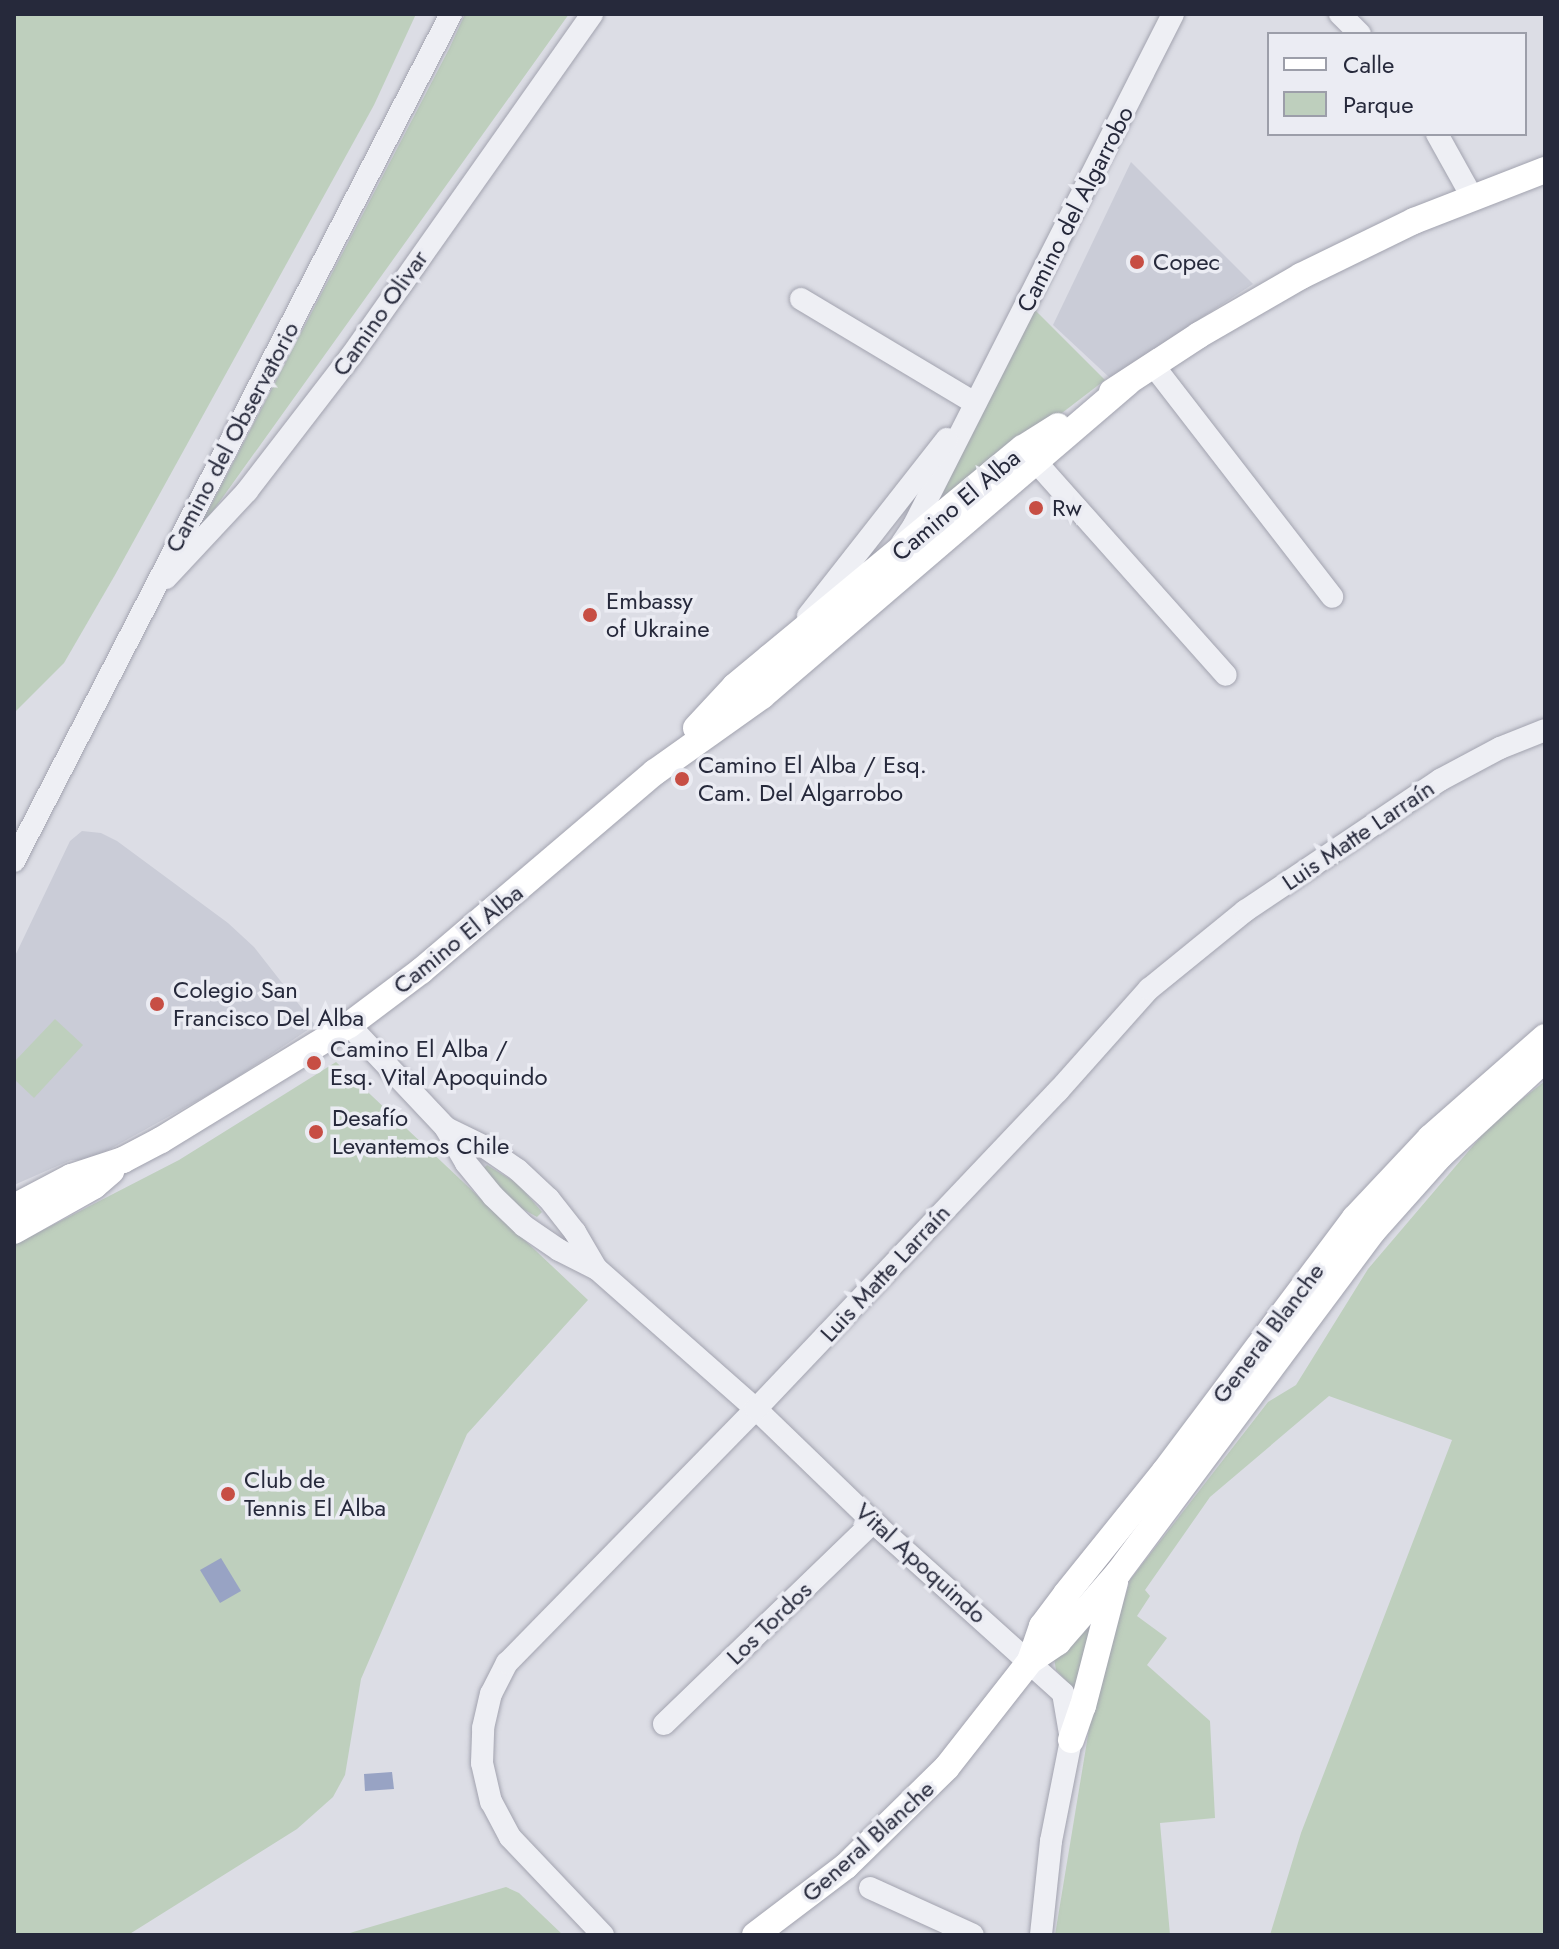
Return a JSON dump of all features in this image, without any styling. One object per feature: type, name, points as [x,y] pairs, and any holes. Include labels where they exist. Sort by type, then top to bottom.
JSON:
[{"type":"main road","name":"Camino El Alba","points":[[655,772],[735,686],[1023,448],[1301,276],[1472,197],[1545,170]]},
{"type":"main road","name":"Camino El Alba","points":[[14,1231],[94,1186],[123,1160],[349,1025],[433,961],[655,772],[762,696],[1127,383]]},
{"type":"main road","name":"General Blanche","points":[[755,1935],[846,1866],[915,1802],[977,1731],[1030,1661],[1042,1626],[1050,1615],[1165,1471],[1355,1218],[1440,1129],[1545,1037]]},
{"type":"main road","name":"General Blanche","points":[[1030,1661],[1058,1642],[1118,1573],[1374,1230],[1440,1156],[1545,1059]]},
{"type":"main road","name":"Camino El Alba","points":[[14,1207],[71,1177],[123,1160]]},
{"type":"main road","points":[[1071,1740],[1118,1573]]},
{"type":"street","name":"Camino del Observatorio","points":[[14,861],[451,14]]},
{"type":"street","name":"Camino Olivar","points":[[149,596],[247,491],[343,368],[592,14]]},
{"type":"street","name":"Camino del Algarrobo","points":[[854,616],[914,525],[1173,14]]},
{"type":"street","points":[[1340,14],[1358,32]]},
{"type":"street","points":[[1438,136],[1472,197]]},
{"type":"street","points":[[801,299],[975,403]]},
{"type":"street","points":[[1153,365],[1332,597]]},
{"type":"street","name":"Camino del Algarrobo","points":[[790,641],[975,403]]},
{"type":"street","points":[[1036,462],[1226,675]]},
{"type":"street","name":"Luis Matte Larraín","points":[[603,1935],[523,1852],[500,1820],[482,1763],[486,1711],[507,1663],[756,1409],[1058,1091],[1149,989],[1245,911],[1440,780],[1500,748],[1545,730]]},
{"type":"street","name":"Vital Apoquindo","points":[[349,1025],[445,1127],[466,1163],[514,1216],[559,1250],[597,1269],[756,1409],[873,1522],[1063,1693],[1071,1740],[1051,1841],[1041,1935]]},
{"type":"street","name":"Vital Apoquindo","points":[[445,1127],[506,1162],[549,1199],[575,1232],[597,1269]]},
{"type":"street","name":"Los Tordos","points":[[664,1724],[873,1522]]},
{"type":"street","points":[[870,1888],[973,1935]]},
{"type":"shaded area","points":[[1131,162],[1253,284],[1110,378],[1053,325]]},
{"type":"shaded area","name":"Colegio San Francisco Del Alba","points":[[82,831],[101,833],[117,841],[228,923],[254,947],[315,1025],[224,1086],[90,1160],[71,1160],[14,1185],[14,958],[70,841]]},
{"type":"green space","points":[[14,14],[416,14],[374,105],[115,575],[64,663],[14,713]]},
{"type":"green space","points":[[465,14],[569,14],[195,536],[449,49]]},
{"type":"green space","points":[[1035,310],[1105,380],[929,515]]},
{"type":"green space","points":[[55,1019],[83,1045],[34,1098],[14,1079],[14,1062]]},
{"type":"green space","name":"Club de Tennis El Alba","points":[[336,1062],[588,1300],[467,1434],[361,1679],[345,1775],[333,1797],[297,1829],[128,1935],[14,1935],[14,1245],[179,1160]]},
{"type":"green space","points":[[1545,1081],[1545,1935],[1270,1935],[1301,1833],[1452,1440],[1329,1396],[1210,1497],[1145,1590],[1150,1596],[1137,1616],[1167,1638],[1147,1665],[1210,1721],[1215,1818],[1160,1823],[1170,1935],[1055,1935],[1092,1711],[1130,1580],[1268,1402],[1296,1385],[1368,1269],[1495,1120]]},
{"type":"green space","points":[[487,1165],[518,1184],[542,1212],[537,1217],[503,1198],[483,1169]]},
{"type":"green space","points":[[1104,1598],[1078,1693],[1056,1670],[1054,1658]]},
{"type":"green space","points":[[506,1887],[519,1893],[563,1935],[343,1935]]},
{"type":"water","points":[[221,1558],[241,1591],[220,1603],[200,1570]]},
{"type":"water","points":[[392,1772],[394,1789],[365,1791],[364,1774]]},
{"type":"place","name":"Copec","points":[[1137,262]]},
{"type":"place","name":"Rw","points":[[1036,508]]},
{"type":"place","name":"Embassy of Ukraine","points":[[590,615]]},
{"type":"place","name":"Camino El Alba / Esq. Cam. Del Algarrobo","points":[[682,779]]},
{"type":"place","name":"Colegio San Francisco Del Alba","points":[[157,1004]]},
{"type":"place","name":"Camino El Alba / Esq. Vital Apoquindo","points":[[314,1063]]},
{"type":"place","name":"Desafío Levantemos Chile","points":[[316,1132]]},
{"type":"place","name":"Club de Tennis El Alba","points":[[228,1494]]}]
